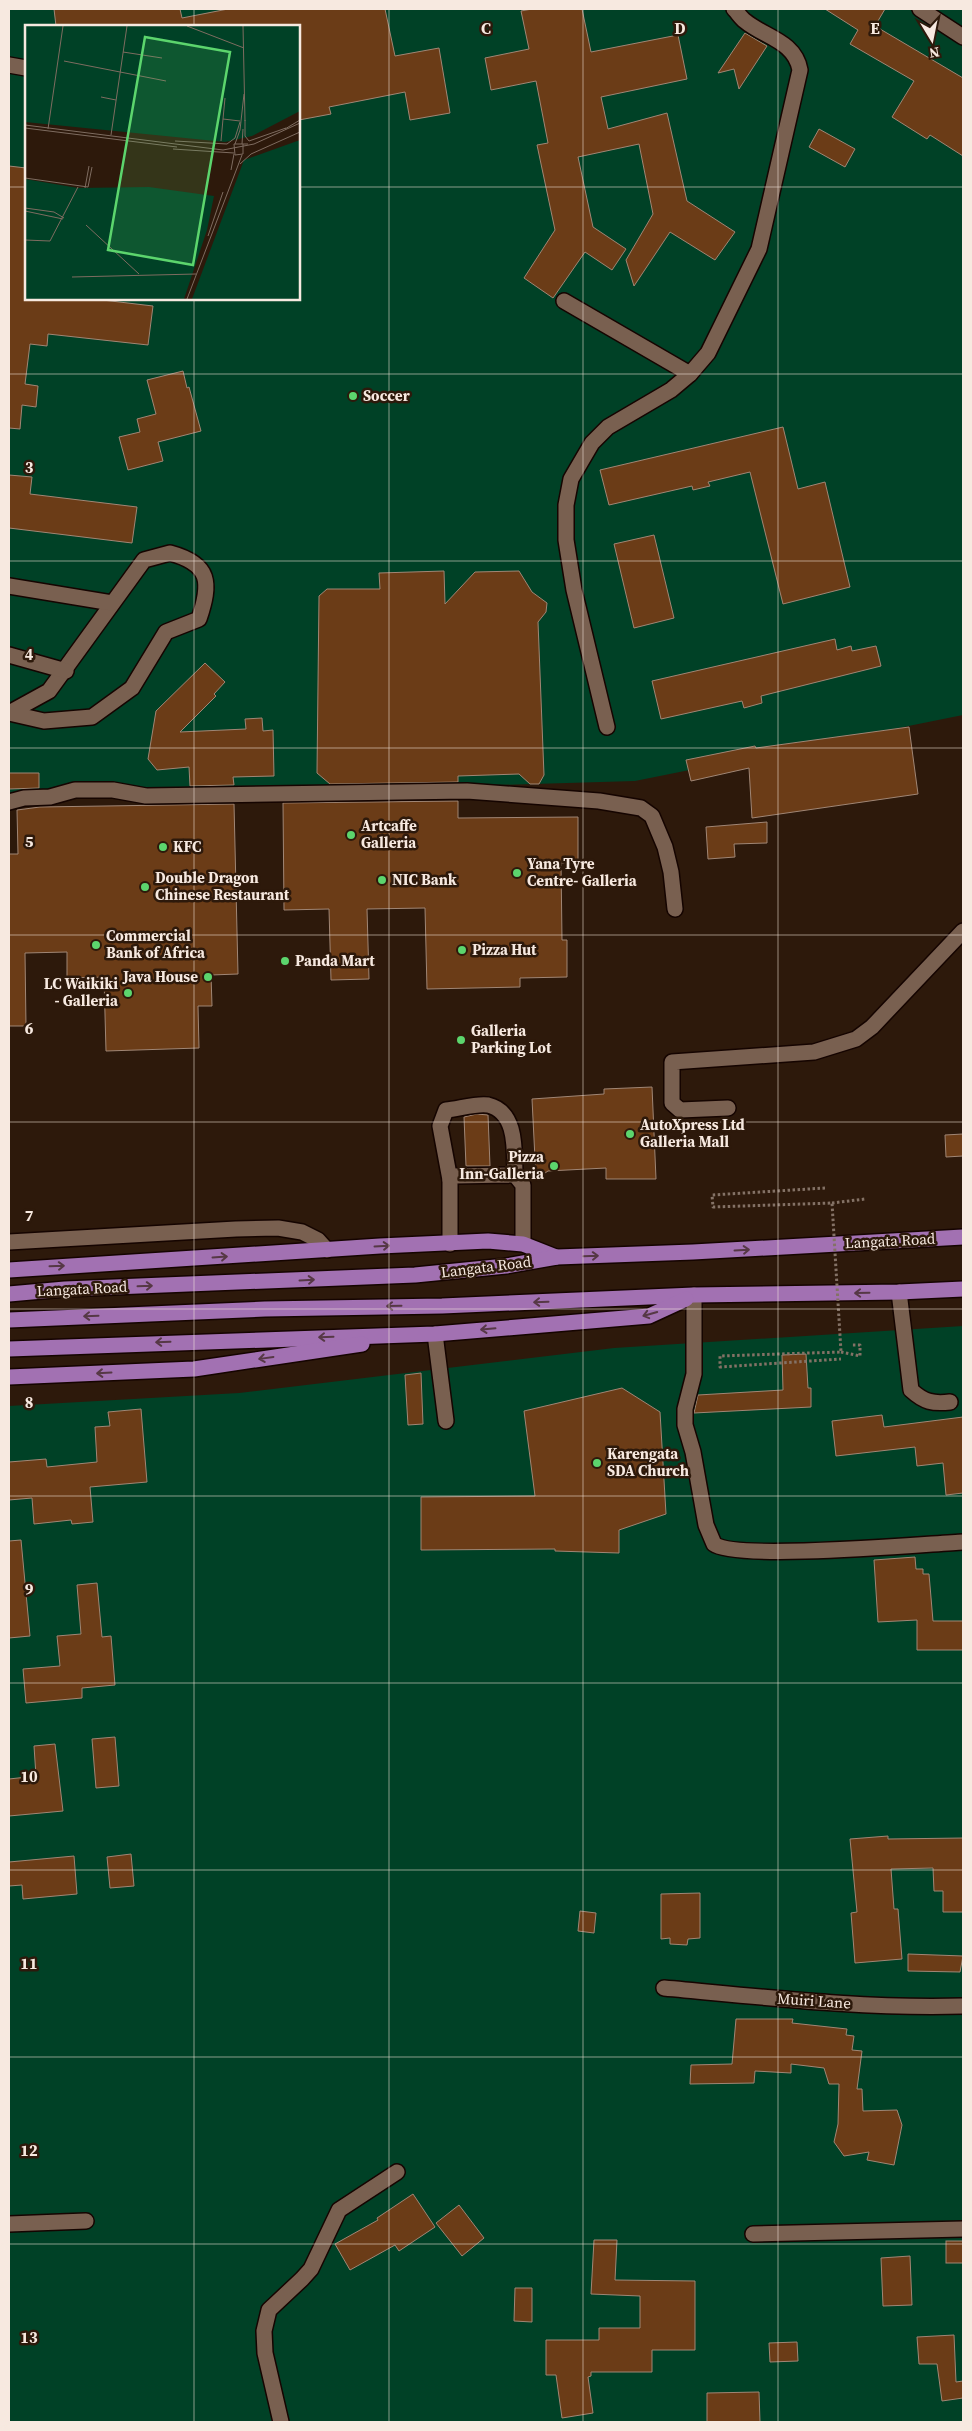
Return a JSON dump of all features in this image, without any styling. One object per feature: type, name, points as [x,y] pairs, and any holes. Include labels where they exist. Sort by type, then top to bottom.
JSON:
[{"type":"main road","name":"Langata Road","points":[[9,1294],[65,1289],[415,1275],[506,1266],[557,1257],[693,1252],[963,1237]]},
{"type":"main road","points":[[9,1270],[488,1241],[523,1244],[557,1257]]},
{"type":"main road","name":"Langata Road","points":[[9,1320],[265,1309],[442,1306],[694,1295],[899,1292],[963,1288]]},
{"type":"main road","points":[[9,1349],[435,1334],[648,1316],[694,1295]]},
{"type":"main road","points":[[9,1377],[194,1369],[435,1334]]},
{"type":"street","points":[[607,727],[574,590],[566,540],[566,505],[571,479],[592,443],[608,427],[670,390],[690,374],[708,353],[759,249],[800,70],[798,61],[791,51],[775,38],[745,21],[734,9]]},
{"type":"street","points":[[920,9],[963,37]]},
{"type":"street","points":[[9,65],[25,68]]},
{"type":"street","points":[[564,301],[690,374]]},
{"type":"street","points":[[170,552],[184,556],[199,565],[207,577],[205,600],[199,619],[166,632],[132,688],[92,718],[44,721],[9,713],[49,691],[66,671],[112,602],[144,560],[170,552]]},
{"type":"street","points":[[9,586],[112,602]]},
{"type":"street","points":[[9,655],[66,671]]},
{"type":"street","points":[[9,802],[24,798],[50,797],[75,790],[103,790],[146,796],[467,791],[599,801],[641,808],[652,816],[665,846],[671,872],[674,909]]},
{"type":"street","points":[[728,1108],[680,1110],[675,1108],[672,1104],[672,1062],[814,1052],[856,1039],[872,1028],[963,931]]},
{"type":"street","points":[[450,1244],[450,1180],[440,1126],[446,1110],[488,1105],[502,1111],[512,1128],[515,1175],[523,1185],[523,1244]]},
{"type":"street","points":[[450,1180],[454,1176],[515,1175]]},
{"type":"street","points":[[9,1242],[236,1228],[278,1228],[302,1232],[318,1240],[327,1250]]},
{"type":"street","points":[[899,1292],[911,1390],[922,1400],[936,1404],[950,1402]]},
{"type":"street","points":[[694,1295],[694,1374],[685,1409],[685,1425],[693,1452],[706,1525],[714,1544],[728,1550],[775,1551],[963,1542]]},
{"type":"street","points":[[435,1334],[446,1420]]},
{"type":"street","name":"Muiri Lane","points":[[664,1988],[800,2001],[925,2007],[963,2006]]},
{"type":"street","points":[[281,2422],[265,2353],[264,2330],[269,2310],[302,2280],[311,2269],[339,2210],[396,2172]]},
{"type":"street","points":[[9,2224],[86,2221]]},
{"type":"street","points":[[753,2234],[963,2229]]},
{"type":"path","points":[[825,1188],[712,1195],[714,1207],[832,1203],[865,1199]]},
{"type":"path","points":[[832,1203],[841,1352]]},
{"type":"path","points":[[841,1359],[720,1367],[720,1356],[841,1352],[860,1356],[860,1345],[850,1345]]},
{"type":"green space","points":[[9,9],[963,9],[963,715],[635,781],[9,799]]},
{"type":"green space","points":[[963,1326],[963,2422],[9,2422],[9,1406],[239,1393],[614,1348]]},
{"type":"building","points":[[54,9],[180,9],[182,18],[228,9],[385,9],[395,56],[439,48],[450,113],[410,120],[405,92],[329,107],[331,114],[300,120],[300,25],[56,25]]},
{"type":"building","points":[[532,9],[582,9],[591,52],[678,35],[687,79],[601,97],[608,129],[667,113],[687,201],[735,232],[715,260],[670,232],[634,286],[626,260],[653,214],[639,144],[578,157],[593,227],[626,249],[612,270],[585,252],[553,298],[524,278],[555,230],[537,145],[548,143],[536,81],[491,90],[485,58],[529,49],[521,11]]},
{"type":"building","points":[[825,9],[885,9],[875,26],[963,78],[963,156],[930,135],[927,139],[892,117],[914,81],[850,44],[858,30]]},
{"type":"building","points":[[745,33],[767,46],[739,89],[734,69],[718,73]]},
{"type":"building","points":[[819,129],[855,149],[845,167],[809,147]]},
{"type":"building","points":[[9,166],[25,168],[25,300],[102,300],[153,306],[148,345],[48,334],[47,346],[30,344],[25,384],[38,386],[36,407],[22,405],[20,429],[9,428]]},
{"type":"building","points":[[183,371],[201,431],[158,442],[163,461],[128,470],[119,437],[140,432],[137,419],[156,414],[147,380]]},
{"type":"building","points":[[783,427],[798,489],[825,482],[850,587],[783,604],[750,472],[708,482],[710,486],[693,490],[692,486],[609,505],[600,470]]},
{"type":"building","points":[[9,475],[32,477],[30,494],[137,507],[132,543],[9,528]]},
{"type":"building","points":[[654,535],[674,618],[634,628],[614,544]]},
{"type":"building","points":[[444,571],[445,604],[475,572],[519,571],[532,592],[547,603],[546,612],[538,622],[544,775],[539,784],[530,784],[519,774],[458,776],[458,782],[330,784],[317,773],[319,596],[327,589],[380,589],[379,573]]},
{"type":"building","points":[[835,639],[837,650],[851,646],[852,651],[876,646],[881,666],[761,696],[762,703],[744,708],[742,701],[661,719],[652,681]]},
{"type":"building","points":[[205,663],[225,682],[214,694],[216,696],[180,732],[246,729],[245,719],[262,718],[263,731],[273,730],[274,776],[233,777],[234,785],[190,786],[189,767],[157,770],[148,759],[156,711]]},
{"type":"building","points":[[909,727],[918,794],[752,818],[749,768],[691,781],[686,760],[755,746],[756,748]]},
{"type":"building","points":[[9,773],[39,773],[39,788],[9,789]]},
{"type":"building","points":[[458,801],[458,818],[578,817],[578,863],[561,863],[562,940],[567,940],[567,977],[520,978],[520,987],[427,989],[425,908],[367,909],[369,979],[331,980],[329,909],[284,910],[283,803]]},
{"type":"building","points":[[234,804],[238,974],[211,975],[212,1006],[198,1006],[199,1048],[106,1051],[104,977],[67,978],[67,952],[25,953],[26,1026],[9,1026],[9,854],[18,854],[17,810],[40,807]]},
{"type":"building","points":[[767,822],[767,843],[734,844],[735,857],[708,859],[706,827]]},
{"type":"building","points":[[652,1087],[656,1179],[606,1179],[606,1168],[548,1171],[536,1179],[532,1099],[604,1094],[604,1089]]},
{"type":"building","points":[[477,1114],[488,1115],[490,1166],[466,1166],[464,1117]]},
{"type":"building","points":[[963,1134],[963,1156],[946,1157],[945,1135]]},
{"type":"building","points":[[806,1354],[808,1388],[811,1388],[811,1407],[694,1413],[698,1395],[783,1390],[782,1355]]},
{"type":"building","points":[[421,1373],[423,1424],[408,1425],[405,1375]]},
{"type":"building","name":"Karengata SDA Church","points":[[622,1388],[660,1412],[666,1514],[619,1530],[619,1553],[555,1551],[555,1549],[421,1550],[421,1497],[535,1496],[524,1411]]},
{"type":"building","points":[[141,1409],[147,1482],[90,1487],[93,1522],[72,1524],[71,1520],[34,1524],[32,1498],[9,1500],[9,1462],[46,1459],[47,1467],[97,1462],[95,1427],[110,1426],[108,1412]]},
{"type":"building","points":[[882,1415],[884,1427],[963,1417],[963,1493],[946,1495],[943,1463],[917,1466],[915,1447],[836,1456],[832,1421]]},
{"type":"building","points":[[21,1540],[30,1636],[9,1638],[9,1541]]},
{"type":"building","points":[[915,1557],[916,1569],[923,1569],[923,1574],[929,1574],[933,1621],[963,1621],[963,1650],[917,1650],[917,1620],[878,1622],[874,1560]]},
{"type":"building","points":[[97,1583],[102,1637],[111,1636],[115,1685],[82,1688],[82,1698],[26,1703],[23,1669],[60,1666],[57,1636],[81,1634],[77,1585]]},
{"type":"building","points":[[115,1737],[119,1786],[96,1788],[92,1739]]},
{"type":"building","points":[[55,1744],[63,1811],[9,1816],[9,1779],[36,1776],[34,1746]]},
{"type":"building","points":[[888,1836],[888,1839],[963,1838],[963,1912],[943,1912],[943,1891],[934,1891],[933,1868],[891,1869],[894,1909],[898,1909],[902,1959],[855,1963],[851,1913],[857,1912],[850,1839]]},
{"type":"building","points":[[131,1854],[134,1886],[110,1888],[107,1857]]},
{"type":"building","points":[[74,1856],[77,1894],[23,1899],[22,1885],[9,1886],[9,1862]]},
{"type":"building","points":[[700,1893],[700,1938],[688,1939],[687,1945],[670,1944],[670,1938],[661,1939],[661,1894]]},
{"type":"building","points":[[580,1911],[596,1913],[594,1933],[578,1931]]},
{"type":"building","points":[[908,1954],[963,1956],[960,1972],[908,1971]]},
{"type":"building","points":[[736,2019],[793,2019],[792,2023],[847,2029],[846,2035],[854,2036],[852,2050],[862,2051],[857,2089],[862,2089],[863,2111],[897,2110],[902,2125],[894,2165],[867,2160],[869,2152],[844,2156],[834,2142],[838,2124],[839,2084],[829,2084],[824,2068],[791,2064],[791,2073],[755,2071],[754,2083],[690,2084],[691,2065],[732,2064]]},
{"type":"building","points":[[413,2194],[435,2227],[399,2251],[395,2245],[350,2270],[335,2244],[378,2220],[377,2218]]},
{"type":"building","points":[[459,2205],[484,2238],[462,2256],[436,2223]]},
{"type":"building","points":[[594,2240],[617,2240],[615,2280],[695,2281],[695,2350],[652,2350],[652,2372],[591,2372],[591,2376],[588,2377],[593,2413],[562,2418],[556,2375],[546,2375],[546,2340],[599,2340],[599,2328],[640,2328],[640,2296],[591,2294]]},
{"type":"building","points":[[946,2241],[963,2241],[963,2263],[946,2263]]},
{"type":"building","points":[[910,2256],[912,2305],[883,2306],[881,2258]]},
{"type":"building","points":[[515,2288],[532,2288],[532,2322],[514,2321]]},
{"type":"building","points":[[954,2335],[956,2382],[963,2381],[963,2398],[942,2401],[937,2364],[919,2364],[917,2337]]},
{"type":"building","points":[[797,2342],[798,2361],[770,2362],[769,2343]]},
{"type":"building","points":[[759,2392],[760,2422],[707,2422],[707,2393]]},
{"type":"place","name":"Soccer","points":[[353,396]]},
{"type":"place","name":"Artcaffe Galleria","points":[[351,835]]},
{"type":"place","name":"KFC","points":[[163,847]]},
{"type":"place","name":"Yana Tyre Centre- Galleria","points":[[517,873]]},
{"type":"place","name":"NIC Bank","points":[[382,880]]},
{"type":"place","name":"Double Dragon Chinese Restaurant","points":[[145,887]]},
{"type":"place","name":"Commercial Bank of Africa","points":[[96,945]]},
{"type":"place","name":"Pizza Hut","points":[[462,950]]},
{"type":"place","name":"Panda Mart","points":[[285,961]]},
{"type":"place","name":"Java House","points":[[208,977]]},
{"type":"place","name":"LC Waikiki - Galleria","points":[[128,993]]},
{"type":"place","name":"Galleria Parking Lot","points":[[461,1040]]},
{"type":"place","name":"AutoXpress Ltd Galleria Mall","points":[[630,1134]]},
{"type":"place","name":"Pizza Inn-Galleria","points":[[554,1166]]},
{"type":"place","name":"Karengata SDA Church","points":[[597,1463]]}]
